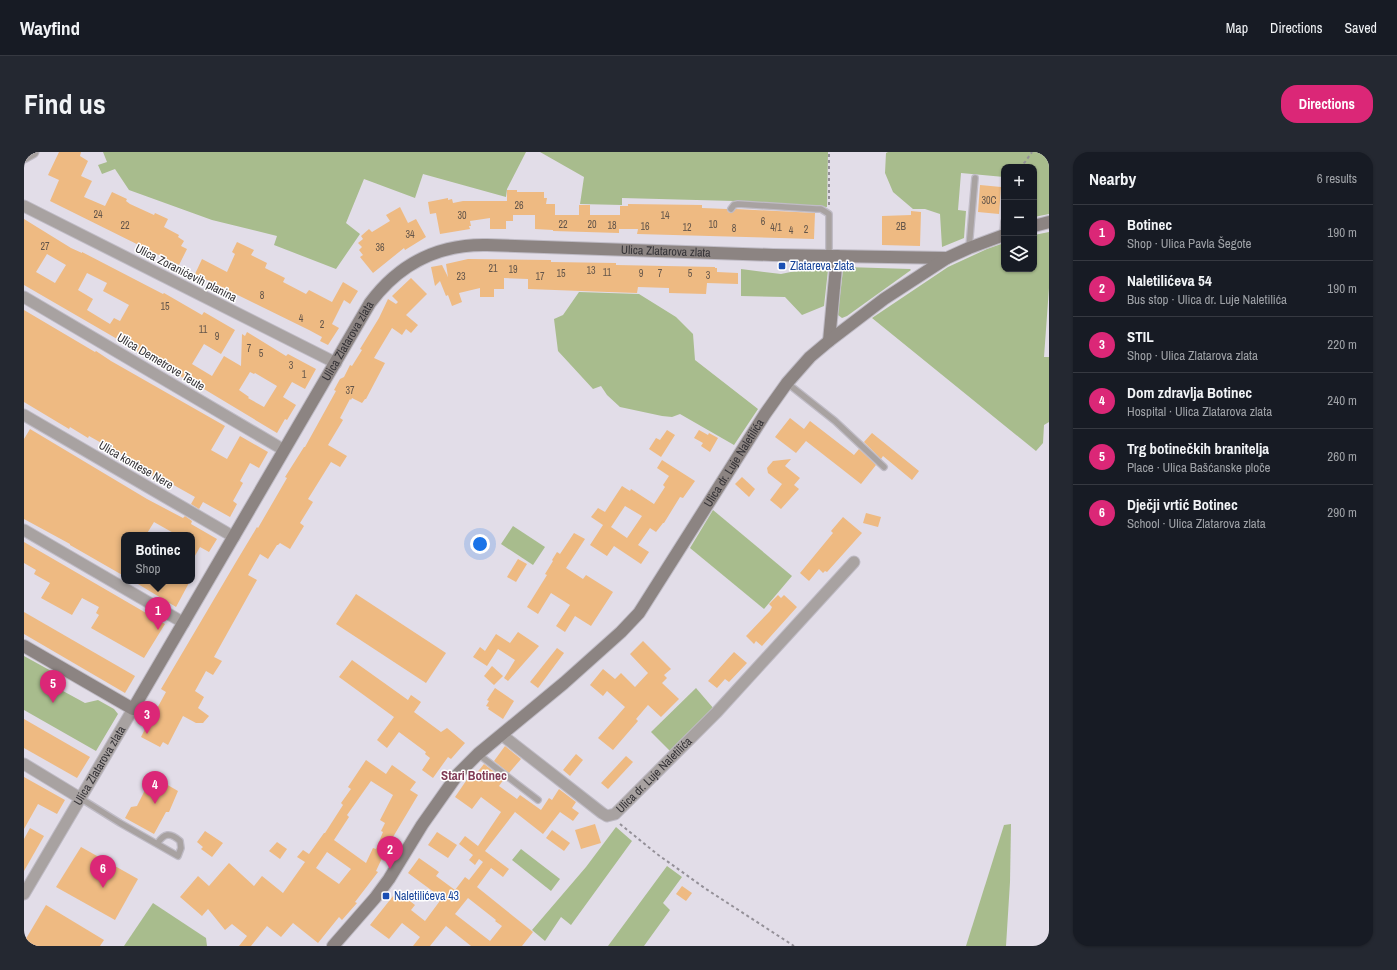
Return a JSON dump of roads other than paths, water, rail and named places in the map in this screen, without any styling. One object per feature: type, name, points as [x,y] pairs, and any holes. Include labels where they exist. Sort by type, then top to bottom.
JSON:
[{"type":"street","points":[[24,157],[33,152]]},
{"type":"street","name":"Ulica Zoranićevih planina","points":[[24,206],[336,363]]},
{"type":"street","points":[[1037,225],[1049,222]]},
{"type":"street","name":"Ulica dr. Luje Naletilića","points":[[333,946],[376,898],[448,786],[458,774],[478,754],[564,683],[621,632],[639,613],[765,414],[799,369],[829,341],[884,299],[946,258],[1001,236]]},
{"type":"street","name":"Ulica Zlatarova zlata","points":[[24,894],[27,881],[80,798],[133,709],[370,303],[380,290],[396,275],[419,260],[437,252],[471,244],[833,256],[946,258]]},
{"type":"street","points":[[829,341],[833,256]]},
{"type":"street","name":"Ulica Demetrove Teute","points":[[24,297],[284,450]]},
{"type":"street","name":"Ulica kontese Nere","points":[[24,415],[234,536]]},
{"type":"street","points":[[24,530],[184,623]]},
{"type":"street","name":"Ulica dr. Luje Naletilića","points":[[502,735],[602,813],[607,816],[614,814],[716,713],[854,562]]},
{"type":"street","points":[[24,646],[133,709]]},
{"type":"street","points":[[24,764],[80,798]]},
{"type":"lane","points":[[969,248],[975,178]]},
{"type":"lane","points":[[730,209],[738,204],[821,209],[829,214],[833,256]]},
{"type":"lane","points":[[787,383],[835,421],[884,467]]},
{"type":"lane","points":[[478,754],[538,800]]},
{"type":"lane","points":[[80,798],[120,824],[178,856],[181,848],[180,841],[172,835],[164,835],[157,844]]},
{"type":"place","name":"Zlatareva zlata","points":[[782,266]]},
{"type":"place","name":"Botinec","points":[[158,630]]},
{"type":"place","name":"Trg botinečkih branitelja","points":[[53,703]]},
{"type":"place","name":"STIL","points":[[147,734]]},
{"type":"place","name":"Dom zdravlja Botinec","points":[[155,804]]},
{"type":"place","name":"Naletilićeva 54","points":[[390,869]]},
{"type":"place","name":"Dječji vrtić Botinec","points":[[103,888]]},
{"type":"place","name":"Naletilićeva 43","points":[[386,896]]},
{"type":"district","name":"Stari Botinec","points":[[474,775]]}]
